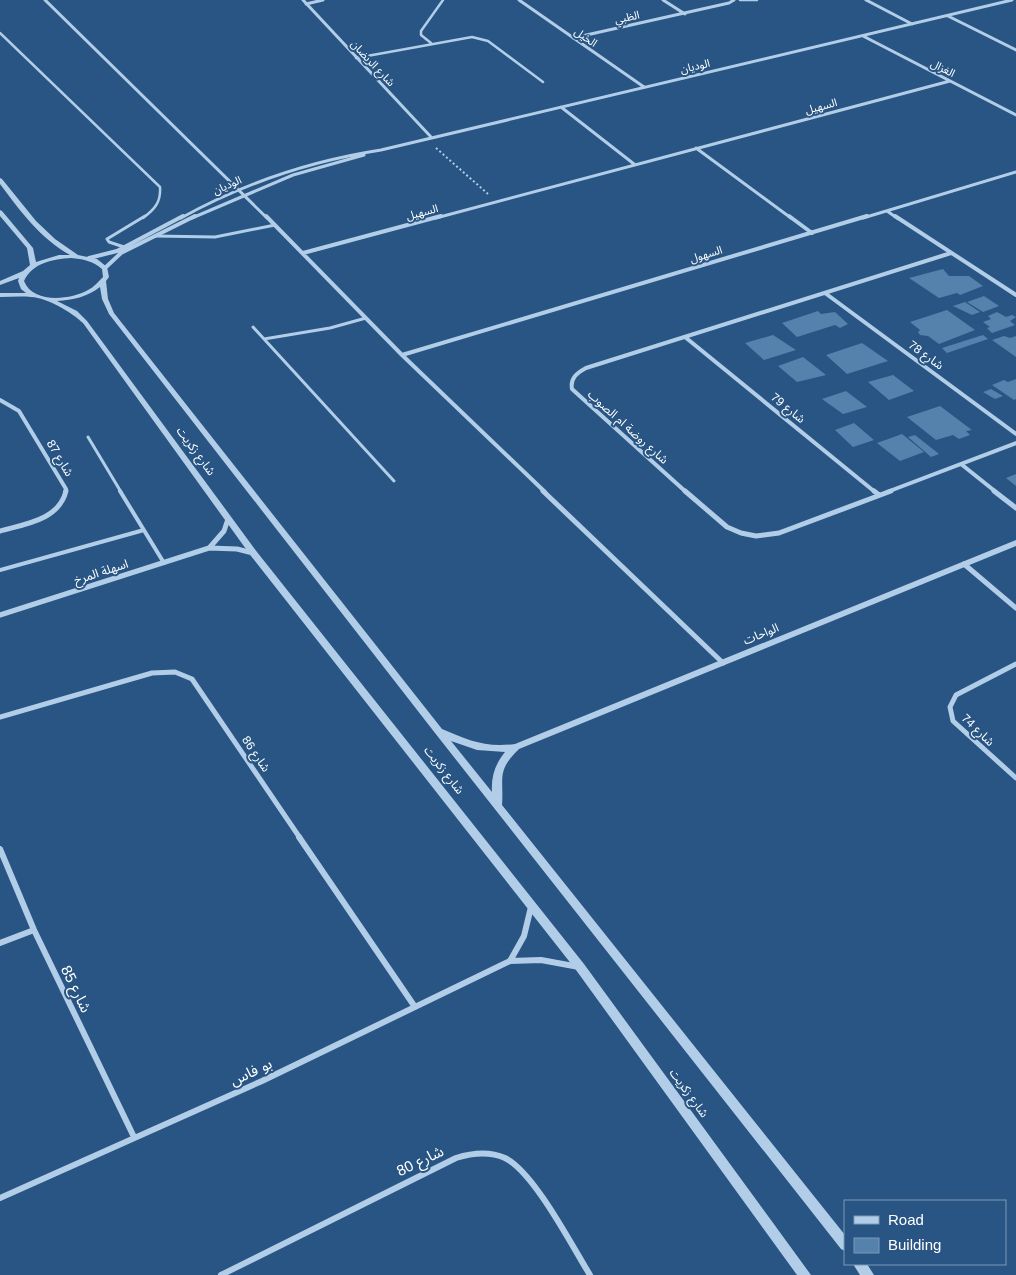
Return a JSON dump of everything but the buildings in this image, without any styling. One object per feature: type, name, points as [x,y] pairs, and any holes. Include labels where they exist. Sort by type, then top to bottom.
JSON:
[{"type":"street","points":[[46,0],[239,189],[402,356],[723,663]]},
{"type":"street","name":"شارع الريضان","points":[[303,0],[432,138]]},
{"type":"street","points":[[306,4],[323,0]]},
{"type":"street","name":"الخيل","points":[[519,0],[644,87]]},
{"type":"street","points":[[663,0],[685,14]]},
{"type":"street","name":"الظبي","points":[[573,38],[685,14],[730,3],[734,0]]},
{"type":"street","points":[[866,0],[912,24]]},
{"type":"street","name":"الوديان","points":[[89,258],[124,246],[239,189],[294,168],[381,150],[1012,0]]},
{"type":"street","points":[[948,15],[1016,50]]},
{"type":"street","name":"الغزال","points":[[862,36],[1016,114]]},
{"type":"street","name":"السهيل","points":[[303,253],[950,81]]},
{"type":"street","points":[[560,107],[634,164]]},
{"type":"street","points":[[696,148],[812,233]]},
{"type":"street","name":"الوديان","points":[[105,268],[121,253],[187,220],[304,172],[381,150]]},
{"type":"street","name":"السهول","points":[[402,356],[1016,172]]},
{"type":"street","points":[[0,180],[31,221],[49,239],[78,257]]},
{"type":"street","points":[[887,211],[1016,295]]},
{"type":"street","points":[[0,212],[30,248],[34,266]]},
{"type":"street","name":"شارع روضة ام الصوب","points":[[952,253],[580,371],[572,379],[572,389],[720,522],[736,533],[753,536],[770,536],[1016,443]]},
{"type":"street","points":[[0,283],[25,273],[34,266],[59,257],[89,258],[105,268],[106,272],[103,282],[90,292],[80,295],[47,298],[33,295],[0,295]]},
{"type":"street","points":[[25,273],[22,286],[33,295]]},
{"type":"street","name":"شارع زكريت","points":[[103,282],[105,299],[111,313],[844,1245]]},
{"type":"street","name":"شارع 78","points":[[825,293],[1016,434]]},
{"type":"street","name":"شارع زكريت","points":[[47,298],[75,312],[85,322],[254,554],[580,967],[804,1275]]},
{"type":"street","name":"شارع 79","points":[[685,337],[879,495]]},
{"type":"street","name":"شارع 87","points":[[0,400],[19,411],[66,489],[64,500],[47,516],[0,531]]},
{"type":"street","points":[[960,464],[1016,508]]},
{"type":"street","points":[[209,548],[220,537],[228,519]]},
{"type":"street","name":"الواحات","points":[[438,731],[476,747],[496,749],[516,747],[1016,543]]},
{"type":"street","name":"اسهلة المرخ","points":[[0,616],[209,548],[237,549],[254,554]]},
{"type":"street","points":[[964,564],[1016,608]]},
{"type":"street","name":"شارع 74","points":[[1016,664],[956,695],[950,707],[953,721],[1016,778]]},
{"type":"street","name":"شارع 86","points":[[0,717],[152,673],[175,672],[192,679],[414,1007]]},
{"type":"street","name":"الواحات","points":[[498,805],[496,775],[503,760],[516,747]]},
{"type":"street","name":"شارع 85","points":[[0,850],[34,930],[134,1137]]},
{"type":"street","points":[[510,961],[524,936],[532,904]]},
{"type":"street","points":[[0,943],[34,930]]},
{"type":"street","name":"بو فاس","points":[[0,1198],[262,1081],[510,961],[541,960],[580,967]]},
{"type":"street","name":"شارع 80","points":[[221,1275],[231,1273],[456,1158],[480,1153],[503,1158],[522,1171],[590,1275]]},
{"type":"street","points":[[860,1265],[868,1275]]},
{"type":"lane","points":[[431,44],[421,35],[420,31],[443,0]]},
{"type":"lane","points":[[740,0],[757,0]]},
{"type":"lane","points":[[0,33],[160,187],[160,198],[152,210],[107,239],[109,242],[124,246]]},
{"type":"lane","points":[[356,58],[466,38],[483,39],[543,82]]},
{"type":"lane","points":[[155,236],[192,239],[214,238],[275,225]]},
{"type":"lane","points":[[264,339],[330,328],[366,318]]},
{"type":"lane","points":[[253,327],[394,480]]},
{"type":"lane","points":[[88,438],[164,563]]},
{"type":"lane","points":[[0,570],[144,530]]},
{"type":"path","points":[[426,139],[496,201]]}]
